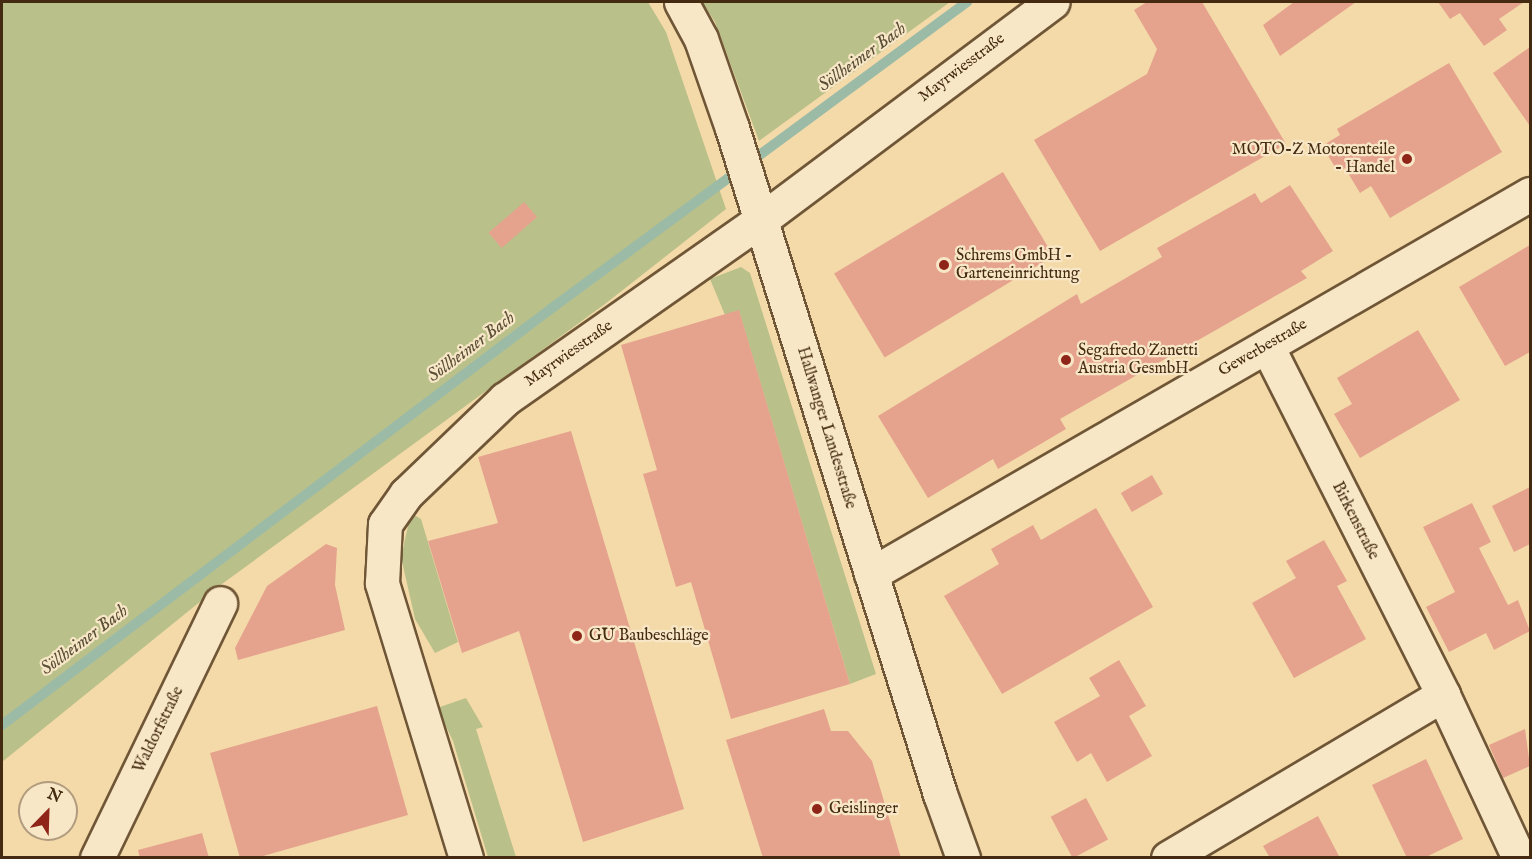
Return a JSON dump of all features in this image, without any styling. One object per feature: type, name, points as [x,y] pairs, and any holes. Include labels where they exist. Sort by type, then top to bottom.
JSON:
[{"type":"street","name":"Hallwanger Landesstraße","points":[[681,2],[701,39],[732,128],[963,858]]},
{"type":"street","name":"Mayrwiesstraße","points":[[466,858],[382,583],[385,524],[406,494],[505,399],[1052,2]]},
{"type":"street","name":"Gewerbestraße","points":[[871,573],[1530,194]]},
{"type":"street","name":"Birkenstraße","points":[[1267,346],[1443,695],[1519,858]]},
{"type":"street","name":"Waldorfstraße","points":[[97,858],[220,603]]},
{"type":"street","points":[[1168,858],[1443,695]]},
{"type":"green space","points":[[2,2],[648,2],[666,32],[726,209],[605,304],[222,584],[2,762]]},
{"type":"green space","points":[[702,2],[950,2],[759,141],[715,22]]},
{"type":"green space","points":[[741,267],[750,273],[876,674],[850,684],[739,311],[725,315],[710,279]]},
{"type":"green space","points":[[411,513],[421,519],[458,642],[435,653],[415,619],[401,557]]},
{"type":"green space","points":[[466,698],[483,727],[476,729],[516,857],[488,857],[453,741],[437,708]]},
{"type":"building","points":[[1147,2],[1202,2],[1286,144],[1100,251],[1034,140],[1147,74],[1157,49],[1134,10]]},
{"type":"building","points":[[1294,2],[1356,2],[1280,56],[1263,25]]},
{"type":"building","points":[[1438,2],[1524,2],[1499,19],[1507,30],[1484,46],[1460,13],[1450,19]]},
{"type":"building","points":[[1530,47],[1530,126],[1493,73]]},
{"type":"building","points":[[1449,63],[1502,152],[1390,218],[1371,186],[1360,193],[1345,168],[1338,172],[1322,146],[1340,135],[1337,129]]},
{"type":"building","name":"Schrems GmbH - Garteneinrichtung","points":[[1003,172],[1053,256],[885,357],[834,273]]},
{"type":"building","name":"Segafredo Zanetti Austria GesmbH","points":[[1290,185],[1333,251],[1301,271],[1307,278],[1060,419],[1066,429],[998,469],[993,459],[928,498],[878,416],[1077,294],[1081,304],[1162,257],[1157,248],[1255,193],[1261,203]]},
{"type":"building","points":[[524,202],[537,217],[502,248],[489,233]]},
{"type":"building","points":[[1530,245],[1530,352],[1505,366],[1459,287]]},
{"type":"building","points":[[739,310],[850,684],[731,719],[691,582],[676,587],[643,474],[657,470],[621,345]]},
{"type":"building","points":[[1418,330],[1460,400],[1360,458],[1334,414],[1352,404],[1337,378]]},
{"type":"building","name":"GU Baubeschläge","points":[[571,431],[684,809],[583,842],[519,631],[462,653],[428,541],[498,523],[478,457]]},
{"type":"building","points":[[1152,475],[1163,494],[1132,512],[1121,493]]},
{"type":"building","points":[[1530,487],[1530,544],[1514,552],[1492,506]]},
{"type":"building","points":[[1472,503],[1491,542],[1479,548],[1508,605],[1518,600],[1530,631],[1494,650],[1486,633],[1449,652],[1426,607],[1455,592],[1423,527]]},
{"type":"building","points":[[1096,508],[1153,607],[1002,694],[944,596],[999,564],[991,549],[1033,525],[1041,540]]},
{"type":"building","points":[[1324,540],[1347,581],[1337,586],[1366,639],[1294,678],[1252,603],[1296,578],[1286,561]]},
{"type":"building","points":[[326,544],[337,548],[335,585],[345,630],[238,660],[235,648],[267,586]]},
{"type":"building","points":[[1119,660],[1146,706],[1129,716],[1152,756],[1107,782],[1091,753],[1077,762],[1054,722],[1100,696],[1089,678]]},
{"type":"building","points":[[377,706],[408,815],[256,858],[240,858],[210,753]]},
{"type":"building","name":"Geislinger","points":[[824,709],[831,731],[848,731],[872,761],[901,858],[763,858],[726,740]]},
{"type":"building","points":[[1525,729],[1530,766],[1503,778],[1489,745]]},
{"type":"building","points":[[1426,759],[1463,839],[1424,858],[1407,858],[1372,785]]},
{"type":"building","points":[[1086,798],[1108,839],[1073,858],[1051,817]]},
{"type":"building","points":[[1318,816],[1340,858],[1270,858],[1263,846]]},
{"type":"building","points":[[202,833],[209,858],[140,858],[138,850]]},
{"type":"waterway","name":"Söllheimer Bach","points":[[2,725],[552,308],[967,2]]},
{"type":"place","name":"MOTO-Z Motorenteile - Handel","points":[[1407,159]]},
{"type":"place","name":"Schrems GmbH - Garteneinrichtung","points":[[944,265]]},
{"type":"place","name":"Segafredo Zanetti Austria GesmbH","points":[[1066,360]]},
{"type":"place","name":"GU Baubeschläge","points":[[577,636]]},
{"type":"place","name":"Geislinger","points":[[817,809]]}]
